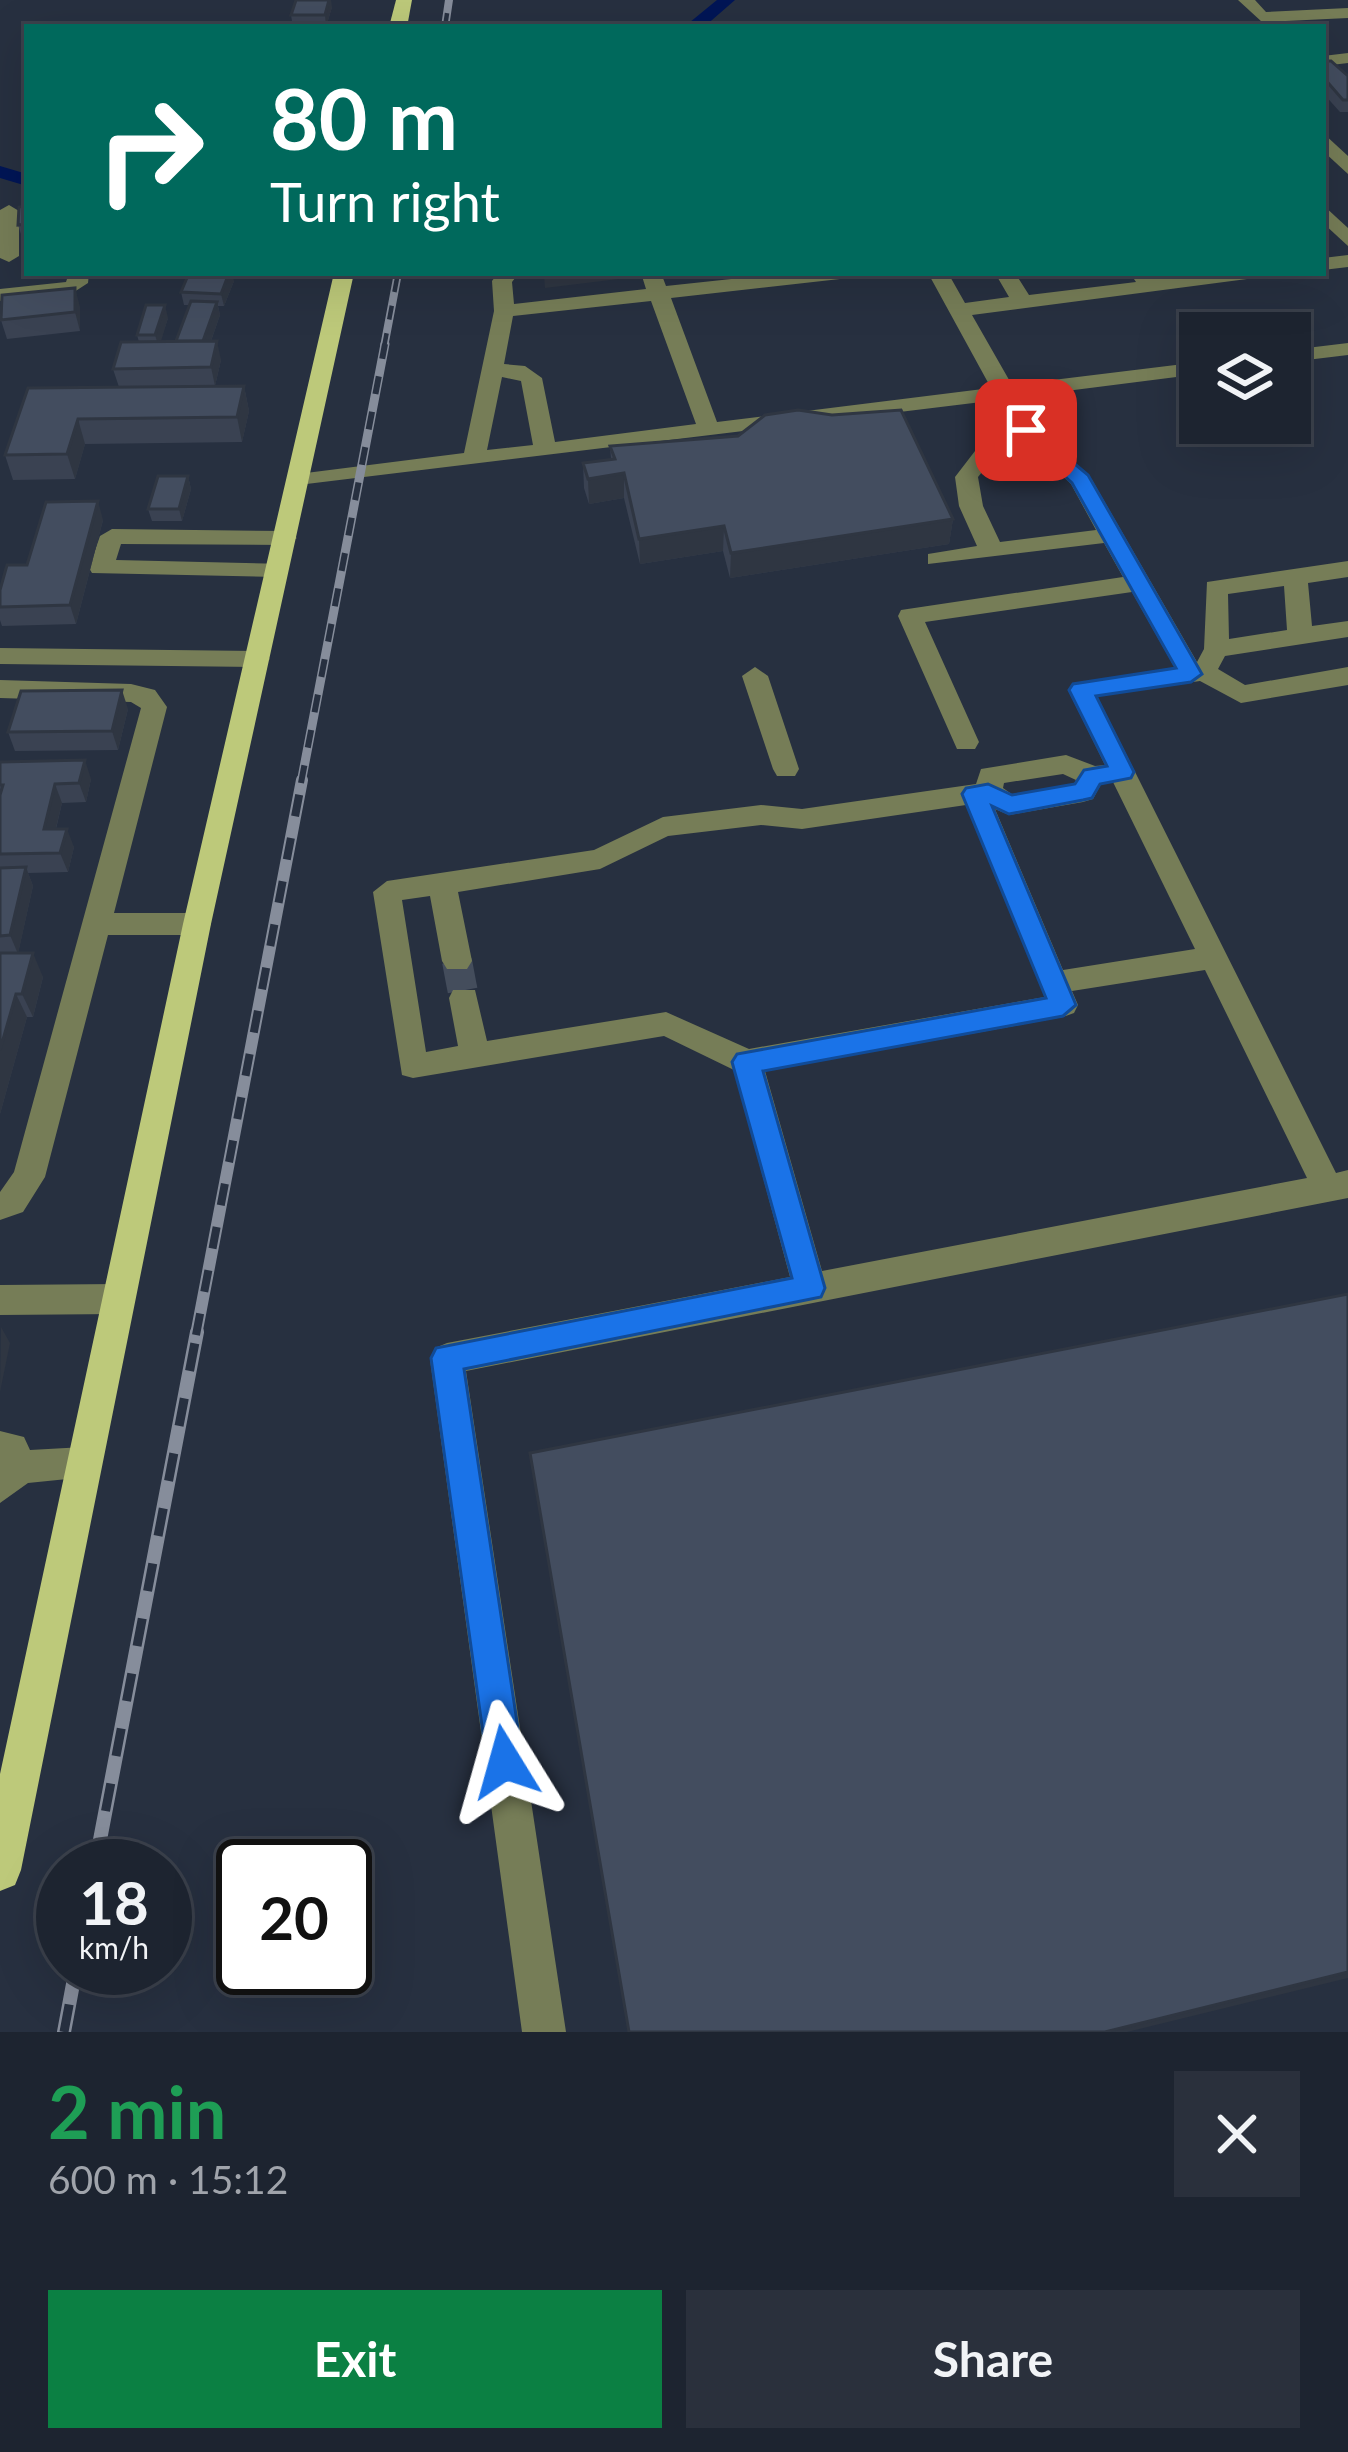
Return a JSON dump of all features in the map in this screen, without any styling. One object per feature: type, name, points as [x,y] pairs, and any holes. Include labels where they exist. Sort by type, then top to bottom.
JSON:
[{"type":"main road","points":[[0,1870],[14,1738],[84,1464],[196,924],[343,276]]},
{"type":"street","points":[[1246,0],[1262,17],[1348,13]]},
{"type":"street","points":[[1326,140],[1348,167]]},
{"type":"street","points":[[9,212],[15,263]]},
{"type":"street","points":[[1326,214],[1348,240]]},
{"type":"street","points":[[0,295],[71,287],[79,276]]},
{"type":"street","points":[[474,459],[504,311],[502,281],[506,276]]},
{"type":"street","points":[[504,311],[655,283],[784,276]]},
{"type":"street","points":[[940,276],[1026,430],[1081,480],[1138,583],[1204,665],[1241,694],[1348,676]]},
{"type":"street","points":[[1007,276],[1023,303]]},
{"type":"street","points":[[960,310],[1145,280],[1203,276]]},
{"type":"street","points":[[655,283],[709,430]]},
{"type":"street","points":[[1311,353],[1348,349]]},
{"type":"street","points":[[492,370],[518,371],[531,378],[545,450]]},
{"type":"street","points":[[298,481],[1179,371]]},
{"type":"street","points":[[992,551],[970,506],[964,479],[975,458],[1026,430]]},
{"type":"street","points":[[112,536],[281,554],[101,568],[112,536]]},
{"type":"street","points":[[937,559],[1112,536]]},
{"type":"street","points":[[1204,665],[1216,588],[1348,569]]},
{"type":"street","points":[[1294,577],[1300,636]]},
{"type":"street","points":[[966,742],[910,616],[1138,583]]},
{"type":"street","points":[[544,2032],[447,1358],[1337,1185],[1107,774],[1081,690],[1348,628]]},
{"type":"street","points":[[0,656],[257,659]]},
{"type":"street","points":[[755,676],[786,769]]},
{"type":"street","points":[[0,689],[131,693],[146,696],[154,707],[29,1177],[12,1202],[0,1206]]},
{"type":"street","points":[[982,793],[1063,1005],[746,1062],[666,1024],[413,1066],[388,892],[600,859],[662,827],[760,815],[802,819],[982,793],[1009,805],[1083,792],[1107,774]]},
{"type":"street","points":[[442,884],[457,961]]},
{"type":"street","points":[[97,924],[196,924]]},
{"type":"street","points":[[1053,983],[1213,957]]},
{"type":"street","points":[[464,998],[475,1056]]},
{"type":"street","points":[[746,1062],[810,1288]]},
{"type":"street","points":[[0,1300],[118,1299]]},
{"type":"street","points":[[7,1467],[84,1464]]},
{"type":"building","points":[[296,0],[329,0],[325,15],[291,15]]},
{"type":"building","points":[[1326,61],[1348,76],[1348,100],[1326,80]]},
{"type":"building","points":[[24,206],[24,224],[18,225],[19,207]]},
{"type":"building","points":[[188,276],[228,276],[221,294],[181,292]]},
{"type":"building","points":[[75,288],[75,312],[1,320],[2,295]]},
{"type":"building","points":[[191,301],[217,302],[203,341],[176,341]]},
{"type":"building","points":[[146,305],[165,305],[155,335],[137,335]]},
{"type":"building","points":[[217,341],[211,367],[113,369],[121,342]]},
{"type":"building","points":[[244,386],[237,417],[78,419],[67,454],[5,455],[28,388]]},
{"type":"building","points":[[798,410],[832,415],[901,410],[953,519],[731,553],[724,526],[639,539],[624,473],[588,479],[583,463],[615,459],[610,446],[738,436],[765,415]]},
{"type":"building","points":[[158,476],[188,476],[179,509],[148,509]]},
{"type":"building","points":[[98,501],[70,605],[0,607],[7,565],[27,565],[46,502]]},
{"type":"building","points":[[122,690],[112,731],[8,732],[21,691]]},
{"type":"building","points":[[85,760],[79,783],[55,784],[44,829],[67,829],[60,853],[0,854],[0,762]]},
{"type":"building","points":[[26,867],[10,935],[0,936],[0,868]]},
{"type":"building","points":[[0,953],[33,953],[0,1050]]},
{"type":"building","points":[[1348,1294],[1348,1972],[1105,2032],[629,2032],[530,1453]]},
{"type":"waterway","points":[[697,24],[727,0]]},
{"type":"waterway","points":[[0,172],[24,179]]},
{"type":"tunnel","points":[[457,961],[464,998]]},
{"type":"railway","points":[[445,24],[449,0]]},
{"type":"railway","points":[[384,347],[397,276]]},
{"type":"railway","points":[[301,783],[385,344]]},
{"type":"railway","points":[[196,1335],[302,780]]},
{"type":"railway","points":[[100,1839],[197,1332]]},
{"type":"railway","points":[[64,2032],[71,1995]]},
{"type":"route","points":[[505,1762],[447,1358],[810,1288],[746,1062],[1063,1005],[975,794],[988,792],[1009,805],[1083,792],[1092,776],[1122,772],[1081,690],[1191,674],[1081,480],[1026,430]]}]
